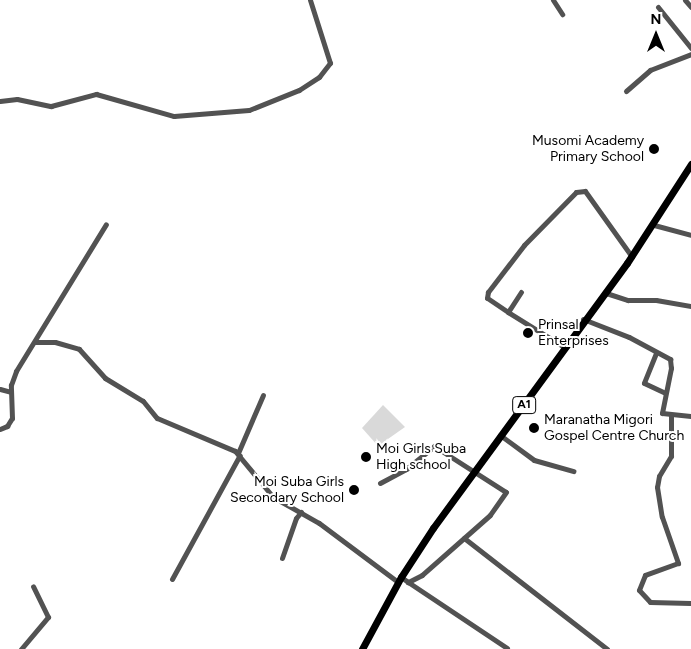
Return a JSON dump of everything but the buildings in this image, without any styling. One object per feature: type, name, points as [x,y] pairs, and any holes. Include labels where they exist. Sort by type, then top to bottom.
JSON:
[{"type":"highway","name":"A1","points":[[362,649],[400,580],[583,319],[632,257],[691,164]]},
{"type":"street","points":[[0,101],[17,99],[51,106],[96,94],[174,116],[249,110],[299,90],[319,77],[330,64],[330,53],[314,19],[310,0]]},
{"type":"street","points":[[553,0],[562,14]]},
{"type":"street","points":[[685,0],[691,7]]},
{"type":"street","points":[[658,7],[691,48]]},
{"type":"street","points":[[626,91],[650,70],[691,54]]},
{"type":"street","points":[[564,347],[488,298],[488,292],[524,245],[576,192],[585,191],[632,257]]},
{"type":"street","points":[[0,429],[7,426],[12,418],[11,392],[16,371],[106,224]]},
{"type":"street","points":[[654,225],[691,235]]},
{"type":"street","points":[[508,312],[521,292]]},
{"type":"street","points":[[606,292],[628,300],[656,300],[691,306]]},
{"type":"street","points":[[583,319],[629,337],[672,361],[662,413],[691,416]]},
{"type":"street","points":[[35,342],[55,342],[79,350],[105,378],[143,401],[157,418],[239,454],[273,497],[301,512],[400,580],[408,582],[507,648]]},
{"type":"street","points":[[656,353],[644,383],[665,393]]},
{"type":"street","points":[[0,389],[11,392]]},
{"type":"street","points":[[172,579],[239,454],[263,395]]},
{"type":"street","points":[[671,415],[671,456],[659,476],[657,486],[662,517],[678,563],[646,575],[639,590],[650,602],[691,602]]},
{"type":"street","points":[[500,436],[534,460],[573,471]]},
{"type":"street","points":[[380,483],[406,469],[434,446],[506,493],[490,515],[422,575],[408,582]]},
{"type":"street","points":[[282,558],[296,518],[301,512]]},
{"type":"street","points":[[464,538],[607,649]]},
{"type":"street","points":[[21,649],[48,617],[33,586]]},
{"type":"shaded area","points":[[383,405],[405,427],[378,446],[362,428]]},
{"type":"place","name":"Musomi Academy Primary School","points":[[654,149]]},
{"type":"place","name":"Prinsal Enterprises","points":[[528,333]]},
{"type":"place","name":"Maranatha Migori Gospel Centre Church","points":[[534,428]]},
{"type":"place","name":"Moi Girls Suba High school","points":[[366,457]]},
{"type":"place","name":"Moi Suba Girls Secondary School","points":[[354,490]]}]
